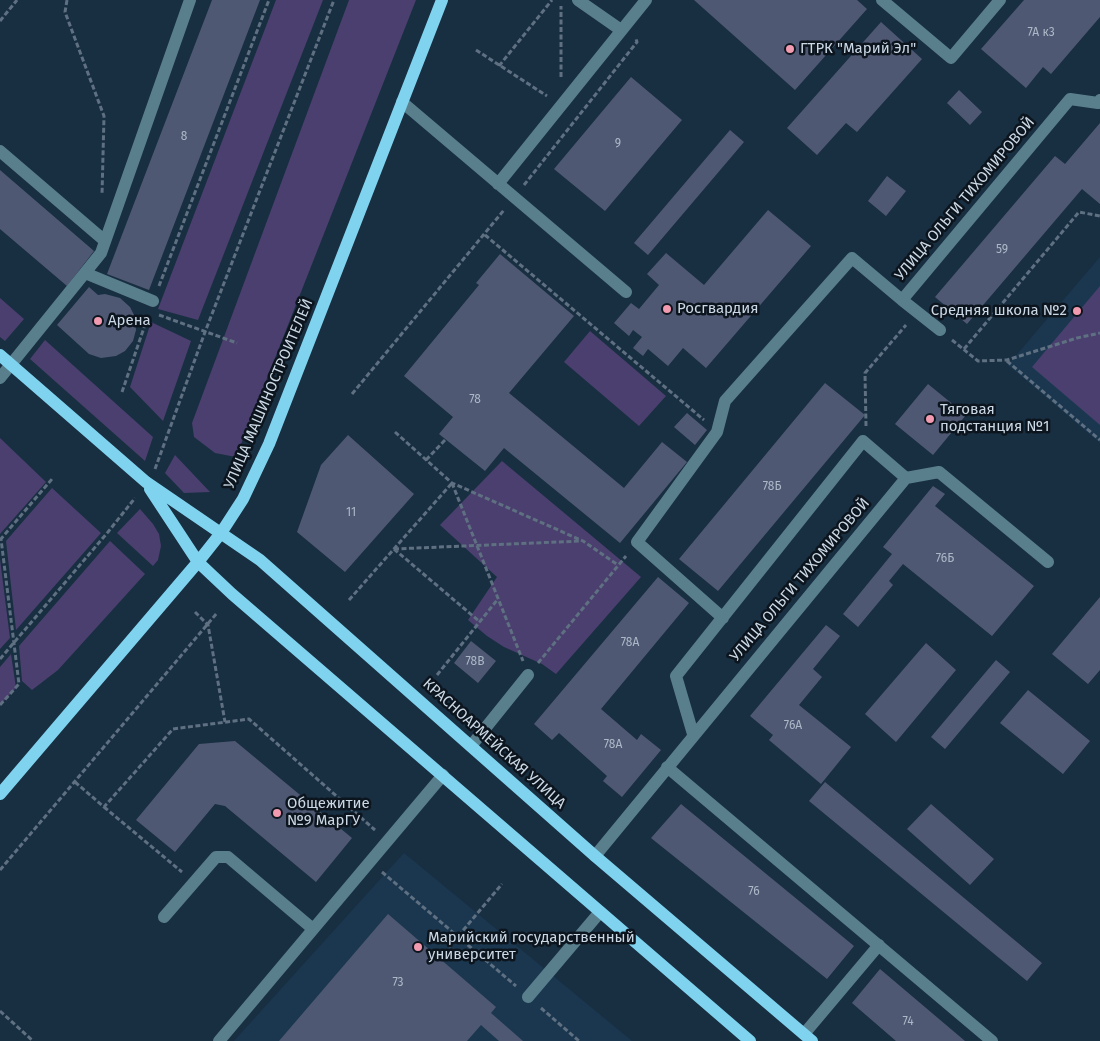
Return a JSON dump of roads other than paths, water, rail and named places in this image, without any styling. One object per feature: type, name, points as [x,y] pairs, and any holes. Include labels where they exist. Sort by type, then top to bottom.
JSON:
[{"type":"main road","name":"УЛИЦА МАШИНОСТРОИТЕЛЕЙ","points":[[0,794],[222,533],[243,499],[269,444],[442,0]]},
{"type":"main road","name":"КРАСНОАРМЕЙСКАЯ УЛИЦА","points":[[0,355],[146,482],[260,560],[595,856],[808,1038]]},
{"type":"main road","name":"КРАСНОАРМЕЙСКАЯ УЛИЦА","points":[[146,482],[198,562],[232,594],[750,1041]]},
{"type":"lane","points":[[0,378],[101,253],[190,0]]},
{"type":"lane","points":[[578,0],[621,30]]},
{"type":"lane","points":[[498,184],[646,0]]},
{"type":"lane","points":[[882,0],[951,58],[1000,0]]},
{"type":"lane","name":"УЛИЦА ОЛЬГИ ТИХОМИРОВОЙ","points":[[723,618],[637,542],[717,432],[725,401],[852,258],[902,300],[1070,99],[1098,103],[1100,100]]},
{"type":"lane","points":[[402,102],[626,292]]},
{"type":"lane","points":[[0,151],[105,241]]},
{"type":"lane","points":[[85,273],[151,307]]},
{"type":"lane","points":[[902,300],[940,330]]},
{"type":"lane","points":[[694,734],[676,676],[863,441],[906,478],[939,472],[1048,562]]},
{"type":"lane","name":"УЛИЦА ОЛЬГИ ТИХОМИРОВОЙ","points":[[595,856],[906,478]]},
{"type":"lane","points":[[471,746],[528,676]]},
{"type":"lane","points":[[667,767],[992,1041]]},
{"type":"lane","points":[[219,1041],[443,775]]},
{"type":"lane","points":[[164,917],[216,857],[228,857],[313,929]]},
{"type":"lane","points":[[528,997],[600,912]]},
{"type":"lane","points":[[808,1038],[879,945]]},
{"type":"place","name":"ГТРК \"Марий Эл\"","points":[[790,49]]},
{"type":"place","name":"Росгвардия","points":[[667,309]]},
{"type":"place","name":"Средняя школа №2","points":[[1077,311]]},
{"type":"place","name":"Арена","points":[[98,321]]},
{"type":"place","name":"Тяговая подстанция №1","points":[[930,419]]},
{"type":"place","name":"Общежитие №9 МарГУ","points":[[277,813]]},
{"type":"place","name":"Марийский государственный университет","points":[[418,947]]}]
